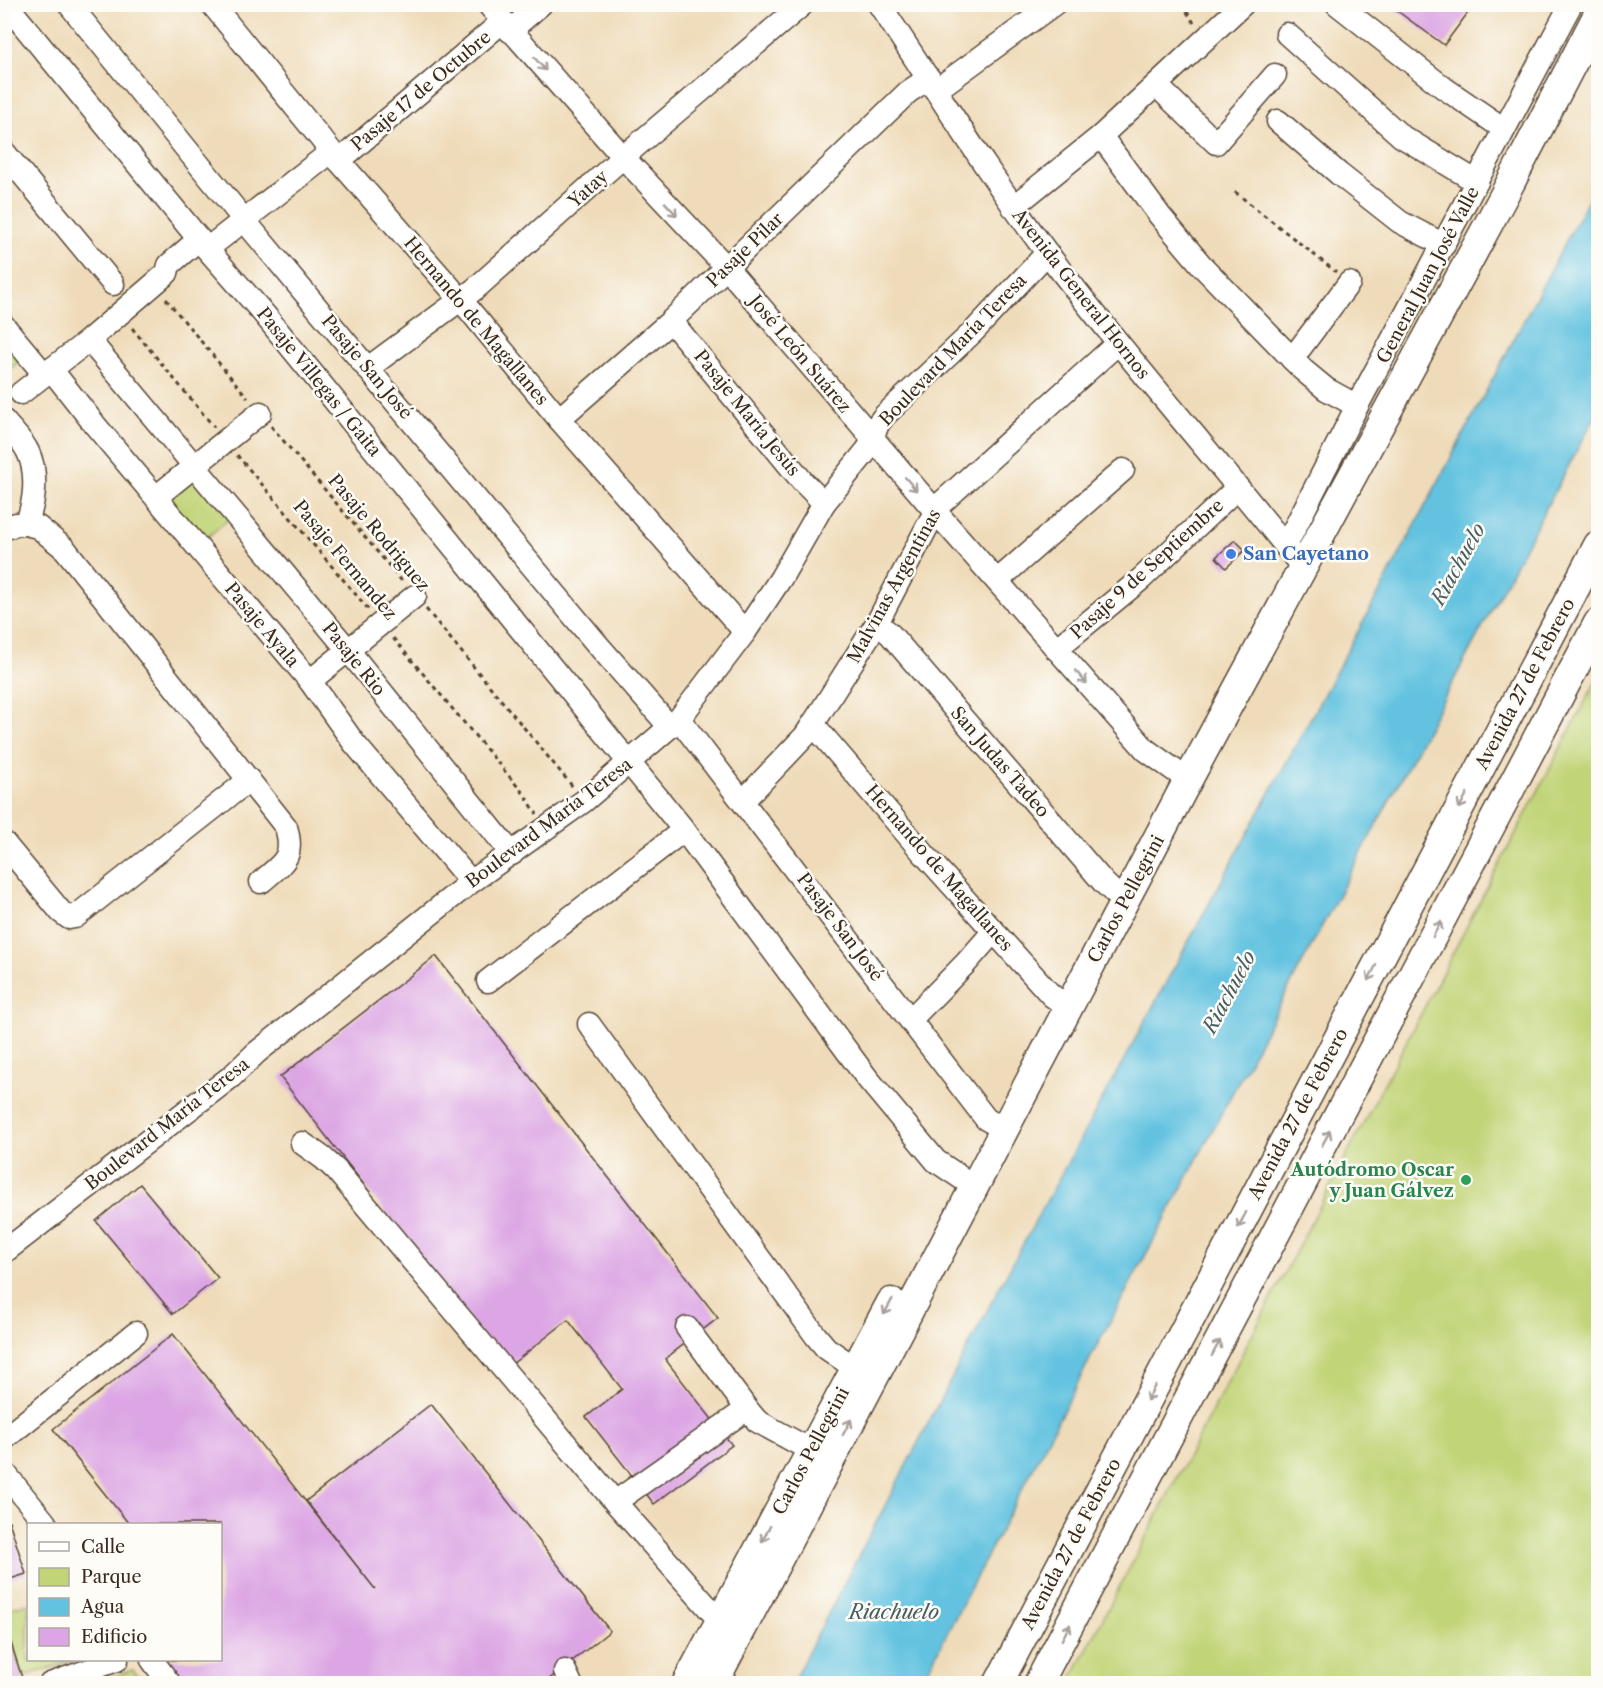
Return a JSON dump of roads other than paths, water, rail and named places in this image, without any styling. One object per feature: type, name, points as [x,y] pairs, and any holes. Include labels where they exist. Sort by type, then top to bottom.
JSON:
[{"type":"main road","name":"General Juan José Valle","points":[[1580,48],[1589,4]]},
{"type":"main road","name":"General Juan José Valle","points":[[1304,568],[1599,14]]},
{"type":"main road","name":"Avenida 27 de Febrero","points":[[998,1683],[1599,545]]},
{"type":"main road","name":"Carlos Pellegrini","points":[[686,1683],[730,1627],[820,1455],[951,1231],[1188,780],[1304,568]]},
{"type":"main road","name":"Avenida 27 de Febrero","points":[[1038,1683],[1599,624]]},
{"type":"main road","name":"Carlos Pellegrini","points":[[820,1455],[855,1368],[904,1278],[918,1257],[932,1242],[951,1231]]},
{"type":"main road","name":"Carlos Pellegrini","points":[[713,1683],[730,1627]]},
{"type":"street","name":"Pasaje Villegas / Gaita","points":[[6,4],[203,244],[264,314],[684,830],[867,1078],[936,1161],[975,1187]]},
{"type":"street","name":"Pasaje San José","points":[[69,4],[244,220],[597,644],[674,722],[744,800],[987,1119],[1005,1130]]},
{"type":"street","name":"Hernando de Magallanes","points":[[212,4],[335,156],[461,300],[558,419],[745,632]]},
{"type":"street","name":"Pasaje 17 de Octubre","points":[[21,393],[167,273],[169,265],[244,220],[335,156],[500,19],[541,4]]},
{"type":"street","name":"Yatay","points":[[368,368],[461,300],[623,157],[803,4]]},
{"type":"street","name":"Avenida General Hornos","points":[[879,4],[1013,207],[1118,342],[1304,568]]},
{"type":"street","name":"Pasaje Pilar","points":[[558,419],[671,321],[908,92],[932,84],[1054,4]]},
{"type":"street","points":[[1013,207],[1101,136],[1243,4]]},
{"type":"street","points":[[1337,4],[1444,88],[1504,129]]},
{"type":"street","name":"General Juan José Valle","points":[[1286,545],[1357,406],[1571,4]]},
{"type":"street","name":"José León Suárez","points":[[500,19],[623,157],[727,268],[934,512],[1151,755],[1188,780]]},
{"type":"street","points":[[1287,34],[1401,136],[1477,182]]},
{"type":"street","points":[[1156,85],[1216,142],[1275,75]]},
{"type":"street","points":[[1278,121],[1400,222],[1444,245]]},
{"type":"street","points":[[1101,136],[1175,236],[1292,359],[1319,383],[1357,406]]},
{"type":"street","points":[[4,152],[113,284]]},
{"type":"street","name":"Boulevard María Teresa","points":[[4,1252],[232,1076],[256,1053],[471,882],[584,801],[674,722],[745,632],[781,578],[824,503],[868,449],[878,424],[884,416],[974,331],[1047,252]]},
{"type":"street","points":[[1292,359],[1349,283]]},
{"type":"street","name":"Pasaje María Jesús","points":[[671,321],[803,482],[824,503]]},
{"type":"street","name":"Pasaje Ayala","points":[[4,326],[48,372],[156,497],[310,681],[354,743],[471,882]]},
{"type":"street","name":"Pasaje Rio","points":[[88,340],[348,650],[512,854]]},
{"type":"street","name":"Malvinas Argentinas","points":[[744,800],[805,736],[813,724],[877,623],[934,512],[943,500],[1118,342]]},
{"type":"street","points":[[156,497],[260,413]]},
{"type":"street","points":[[4,421],[27,451],[32,463],[34,497],[31,512],[15,526]]},
{"type":"street","points":[[997,581],[1123,470]]},
{"type":"street","name":"Pasaje 9 de Septiembre","points":[[1056,649],[1141,579],[1237,488]]},
{"type":"street","points":[[15,526],[38,527],[65,549],[286,827],[291,842],[289,853],[284,862],[261,882]]},
{"type":"street","points":[[310,681],[415,596]]},
{"type":"street","name":"San Judas Tadeo","points":[[877,623],[890,634],[1104,883],[1124,902]]},
{"type":"street","name":"Hernando de Magallanes","points":[[813,724],[924,854],[1051,995],[1069,1008]]},
{"type":"street","points":[[4,843],[61,912],[69,918],[75,917],[249,780]]},
{"type":"street","points":[[488,981],[684,830]]},
{"type":"street","points":[[910,1019],[966,963],[994,931]]},
{"type":"street","points":[[590,1024],[816,1336],[826,1348],[855,1368]]},
{"type":"street","points":[[302,1143],[336,1170],[615,1502],[730,1627]]},
{"type":"street","points":[[687,1328],[757,1421],[820,1455]]},
{"type":"street","points":[[4,1439],[136,1333]]},
{"type":"street","points":[[615,1502],[747,1408]]},
{"type":"street","points":[[4,1472],[45,1523]]},
{"type":"street","points":[[50,1683],[111,1661]]},
{"type":"street","points":[[154,1661],[170,1683]]},
{"type":"water","name":"Riachuelo","points":[[1598,181],[1598,411],[1099,1342],[921,1683],[792,1683],[999,1288],[1379,593]]},
{"type":"place","name":"San Cayetano","points":[[1231,554]]},
{"type":"place","name":"Autódromo Oscar y Juan Gálvez","points":[[1466,1180]]}]
